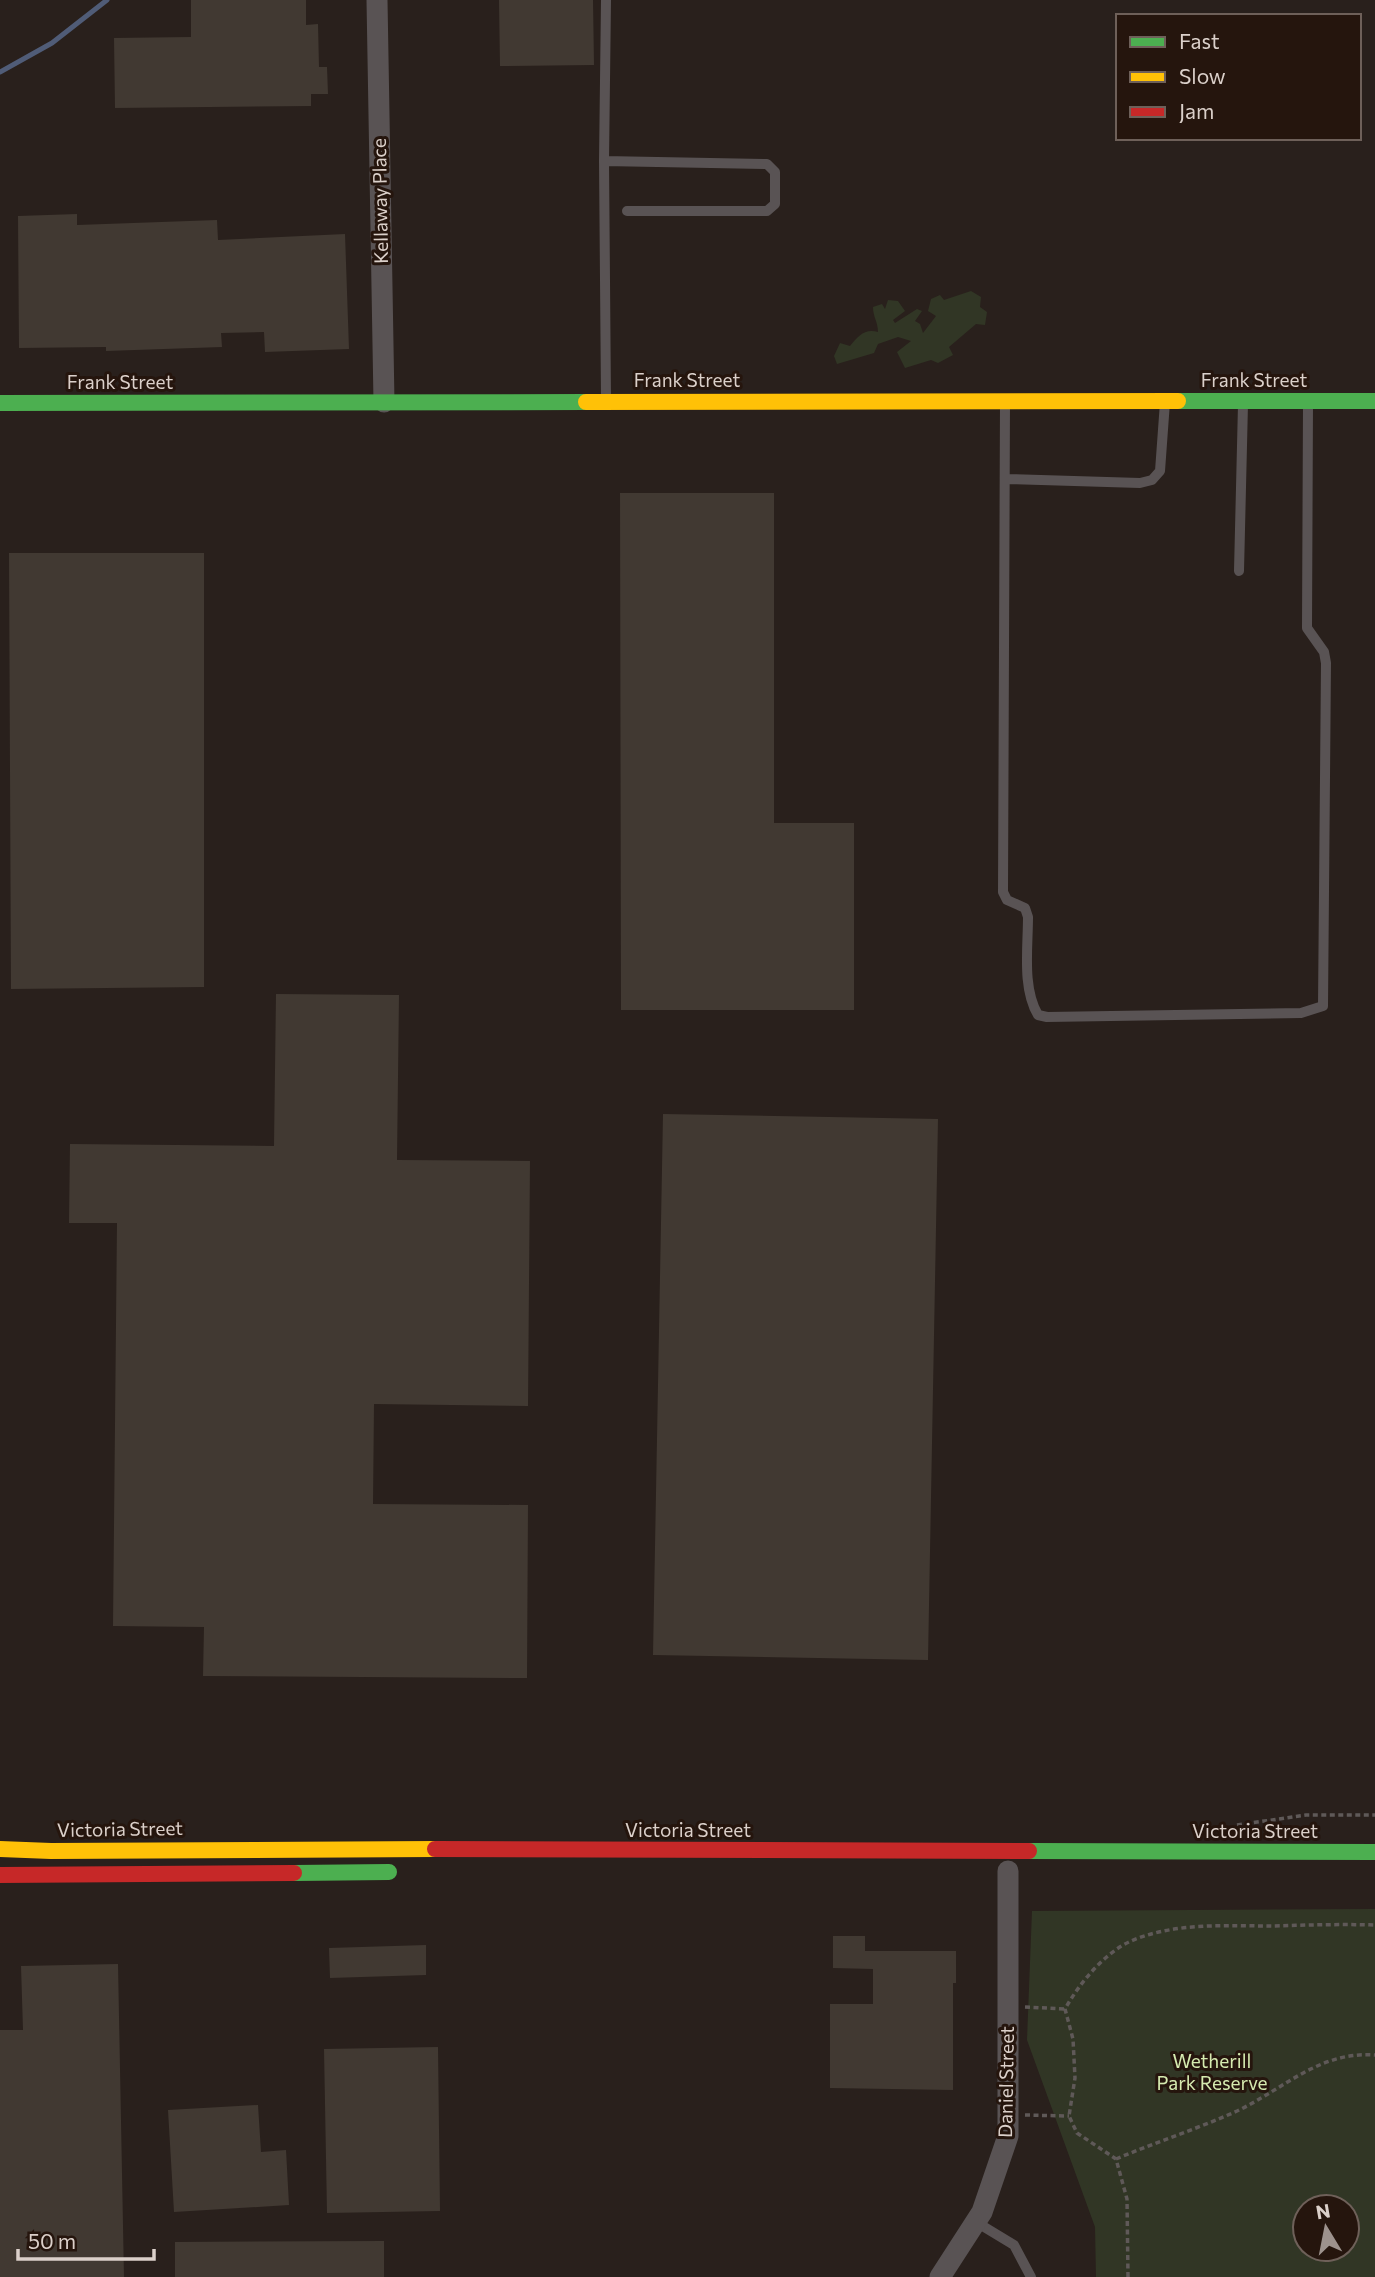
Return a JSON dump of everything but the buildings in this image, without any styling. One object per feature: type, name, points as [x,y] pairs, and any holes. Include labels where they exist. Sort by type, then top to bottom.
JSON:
[{"type":"main road","name":"Frank Street","points":[[0,403],[1375,401]]},
{"type":"main road","name":"Victoria Street","points":[[0,1849],[1375,1852]]},
{"type":"main road","points":[[0,1875],[401,1872]]},
{"type":"street","name":"Kellaway Place","points":[[377,0],[384,402]]},
{"type":"street","name":"Daniel Street","points":[[940,2277],[982,2212],[1008,2136],[1008,1871]]},
{"type":"lane","points":[[606,0],[606,401]]},
{"type":"lane","points":[[604,161],[767,164],[775,172],[775,204],[767,211],[627,211]]},
{"type":"lane","points":[[1005,401],[1003,892],[1007,900],[1025,908],[1028,917],[1029,985],[1033,1006],[1038,1015],[1048,1017],[1301,1013],[1323,1006],[1326,663],[1324,652],[1307,628],[1308,401]]},
{"type":"lane","points":[[1006,479],[1152,480],[1160,471],[1166,401]]},
{"type":"lane","points":[[1239,571],[1243,401]]},
{"type":"lane","points":[[975,2222],[1014,2245],[1031,2277]]},
{"type":"path","points":[[1128,2277],[1127,2199],[1116,2159],[1077,2133],[1069,2116],[1075,2078],[1073,2039],[1065,2009],[1092,1970],[1128,1942],[1162,1931],[1212,1926],[1375,1925]]},
{"type":"path","points":[[1008,2007],[1065,2009]]},
{"type":"path","points":[[1116,2159],[1195,2130],[1243,2108],[1321,2064],[1356,2054],[1375,2055]]},
{"type":"path","points":[[1008,2115],[1069,2116]]},
{"type":"green space","points":[[971,291],[981,297],[980,307],[987,312],[985,325],[976,324],[949,347],[953,355],[938,363],[931,360],[905,368],[897,352],[911,341],[898,337],[878,344],[874,353],[837,364],[834,356],[840,343],[850,346],[866,332],[878,332],[873,307],[882,304],[885,309],[888,300],[898,301],[905,311],[893,320],[895,323],[917,309],[922,311],[915,321],[920,324],[923,333],[936,316],[928,311],[931,299],[940,295],[944,300]]},
{"type":"green space","name":"Wetherill Park Reserve","points":[[1375,1909],[1375,2277],[1096,2277],[1095,2227],[1027,2040],[1032,1911]]},
{"type":"waterway","points":[[0,72],[52,43],[107,0]]},
{"type":"traffic: fast","points":[[1178,401],[1375,401]]},
{"type":"traffic: fast","points":[[0,403],[586,402]]},
{"type":"traffic: fast","points":[[1029,1851],[1375,1852]]},
{"type":"traffic: fast","points":[[294,1873],[389,1872]]},
{"type":"traffic: slow","points":[[586,402],[1178,401]]},
{"type":"traffic: slow","points":[[0,1849],[435,1849]]},
{"type":"traffic: jam","points":[[435,1849],[1029,1851]]},
{"type":"traffic: jam","points":[[0,1875],[294,1873]]}]
